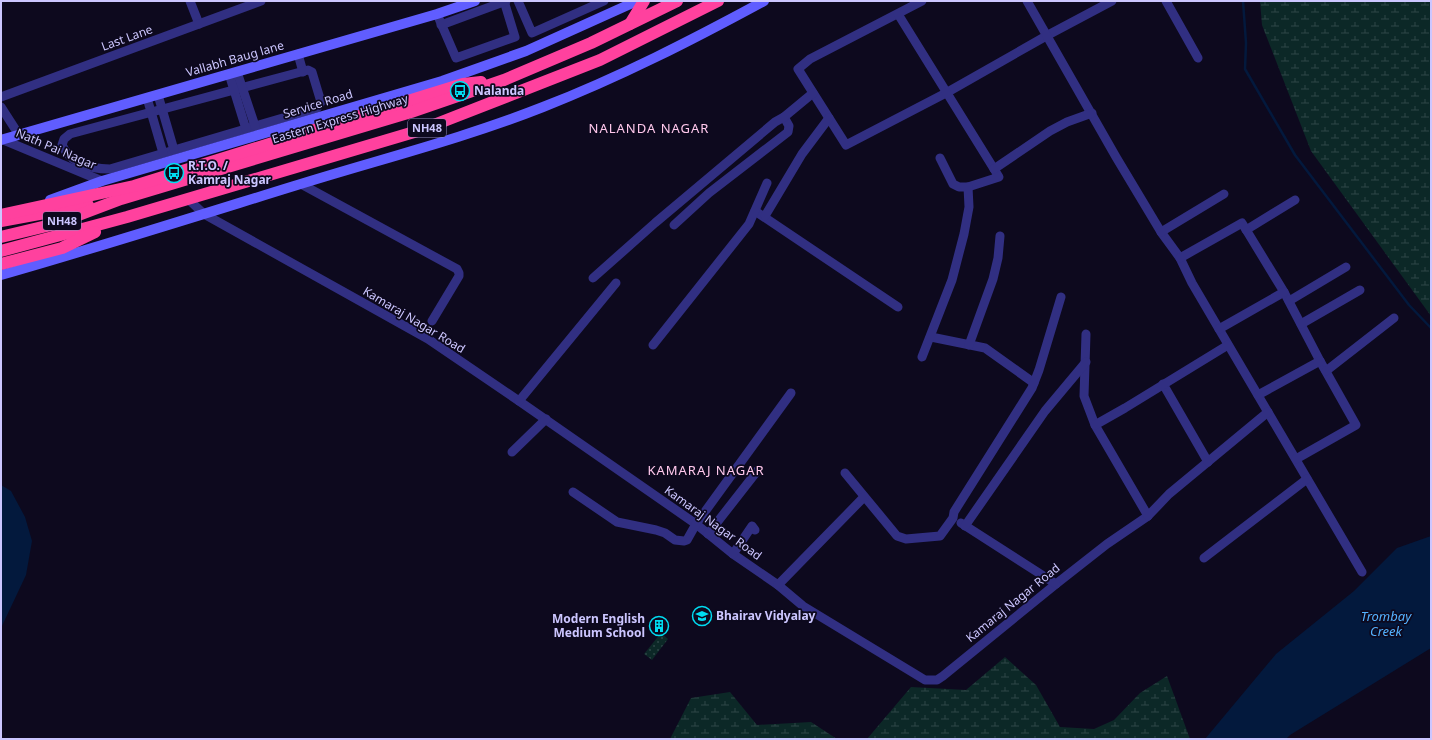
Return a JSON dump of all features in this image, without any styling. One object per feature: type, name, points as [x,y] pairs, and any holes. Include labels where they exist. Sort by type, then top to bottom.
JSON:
[{"type":"highway","points":[[630,24],[644,1]]},
{"type":"highway","name":"Eastern Express Highway","points":[[1,237],[55,224],[121,199],[411,112],[504,80],[592,43],[678,1]]},
{"type":"highway","name":"NH48","points":[[1,251],[127,217],[421,130],[600,60],[718,2]]},
{"type":"highway","points":[[1,216],[134,186],[463,84],[504,80]]},
{"type":"highway","points":[[1,221],[121,199]]},
{"type":"highway","points":[[1,264],[62,248],[127,217]]},
{"type":"street","points":[[190,1],[199,24]]},
{"type":"street","name":"Last Lane","points":[[1,97],[261,1]]},
{"type":"street","name":"Vallabh Baug lane","points":[[1,139],[437,14],[475,1]]},
{"type":"street","points":[[437,14],[456,58],[515,36],[504,1],[442,25]]},
{"type":"street","points":[[518,1],[532,33],[604,1]]},
{"type":"street","points":[[580,1],[584,10]]},
{"type":"street","name":"Service Road","points":[[1,216],[102,181],[442,81],[526,51],[637,1]]},
{"type":"street","points":[[1,275],[466,134],[542,108],[625,73],[704,34],[764,1]]},
{"type":"street","points":[[922,1],[810,59],[798,69],[846,146],[946,93],[1112,1]]},
{"type":"street","points":[[1027,1],[1125,173],[1161,232],[1180,258],[1192,283],[1362,572]]},
{"type":"street","points":[[1166,1],[1198,58]]},
{"type":"street","points":[[898,14],[999,177],[968,187],[959,187],[953,184],[940,158]]},
{"type":"street","points":[[298,54],[303,72]]},
{"type":"street","points":[[308,70],[312,72],[321,102],[319,107],[110,169],[98,169],[72,160],[65,153],[62,145],[64,139],[70,134],[238,89],[308,70]]},
{"type":"street","points":[[233,73],[250,128]]},
{"type":"street","points":[[593,278],[655,222],[775,122],[784,117],[813,93]]},
{"type":"street","points":[[158,95],[174,150]]},
{"type":"street","points":[[147,98],[164,153]]},
{"type":"street","points":[[1,108],[19,135]]},
{"type":"street","points":[[994,169],[1050,130],[1092,113]]},
{"type":"street","points":[[82,117],[85,130]]},
{"type":"street","points":[[674,225],[709,193],[788,132],[789,126],[784,117]]},
{"type":"street","points":[[765,216],[802,154],[829,118]]},
{"type":"street","name":"Nath Pai Nagar","points":[[1,139],[102,181]]},
{"type":"street","points":[[302,184],[457,269],[460,273],[459,276],[432,321]]},
{"type":"street","points":[[653,345],[749,224],[767,184]]},
{"type":"street","points":[[922,357],[952,280],[964,234],[969,207],[968,187]]},
{"type":"street","points":[[1161,232],[1224,194]]},
{"type":"street","name":"Kamaraj Nagar Road","points":[[188,199],[204,214],[428,339],[519,400],[696,524],[733,554],[778,585],[803,606],[925,680],[937,680],[943,676],[1056,584],[1108,544],[1148,516],[1169,494],[1268,412]]},
{"type":"street","points":[[1246,230],[1295,200]]},
{"type":"street","points":[[755,211],[765,216],[776,226],[898,307]]},
{"type":"street","points":[[1180,258],[1242,223],[1284,292],[1356,425],[1296,459]]},
{"type":"street","points":[[969,345],[993,279],[998,258],[1000,236]]},
{"type":"street","points":[[1289,301],[1346,267]]},
{"type":"street","points":[[519,400],[616,283]]},
{"type":"street","points":[[1301,324],[1360,290]]},
{"type":"street","points":[[1219,329],[1284,292]]},
{"type":"street","points":[[846,473],[893,533],[901,538],[940,536],[953,518],[954,512],[1034,383],[1061,297]]},
{"type":"street","points":[[1326,371],[1394,318]]},
{"type":"street","points":[[1086,334],[1084,396],[1094,424],[1148,516]]},
{"type":"street","points":[[931,337],[985,348],[1034,383]]},
{"type":"street","points":[[1094,424],[1125,408],[1228,345]]},
{"type":"street","points":[[1258,396],[1320,361]]},
{"type":"street","points":[[965,526],[1045,411],[1086,362]]},
{"type":"street","points":[[1163,384],[1208,462]]},
{"type":"street","points":[[573,492],[617,522],[656,530],[665,533],[680,542],[687,540],[696,524],[791,393]]},
{"type":"street","points":[[512,452],[546,419]]},
{"type":"street","points":[[708,534],[758,470]]},
{"type":"street","points":[[1204,558],[1308,479]]},
{"type":"street","points":[[778,585],[864,497]]},
{"type":"street","points":[[953,518],[1056,584]]},
{"type":"street","points":[[733,554],[752,526],[755,530]]},
{"type":"green space","points":[[1260,1],[1431,1],[1431,316],[1311,151],[1262,25]]},
{"type":"green space","points":[[661,633],[668,639],[652,660],[644,654]]},
{"type":"green space","points":[[1005,657],[1036,685],[1060,727],[1094,729],[1114,720],[1140,693],[1167,676],[1190,739],[867,739],[911,687],[966,690]]},
{"type":"green space","points":[[730,692],[757,725],[811,722],[837,739],[670,739],[691,698]]},
{"type":"water","points":[[1,485],[11,491],[25,517],[32,541],[26,575],[1,628]]},
{"type":"water","name":"Trombay Creek","points":[[1431,536],[1431,648],[1290,735],[1286,739],[1205,739],[1276,654],[1354,591],[1397,548]]},
{"type":"waterway","points":[[1243,1],[1246,43],[1245,69],[1295,155],[1409,305],[1431,328]]},
{"type":"place","name":"Nalanda","points":[[460,91]]},
{"type":"place","name":"R.T.O. / Kamraj Nagar","points":[[174,173]]},
{"type":"place","name":"Bhairav Vidyalay","points":[[702,616]]},
{"type":"place","name":"Modern English Medium School","points":[[659,626]]},
{"type":"district","name":"NALANDA NAGAR","points":[[649,128]]},
{"type":"district","name":"KAMARAJ NAGAR","points":[[706,470]]}]
